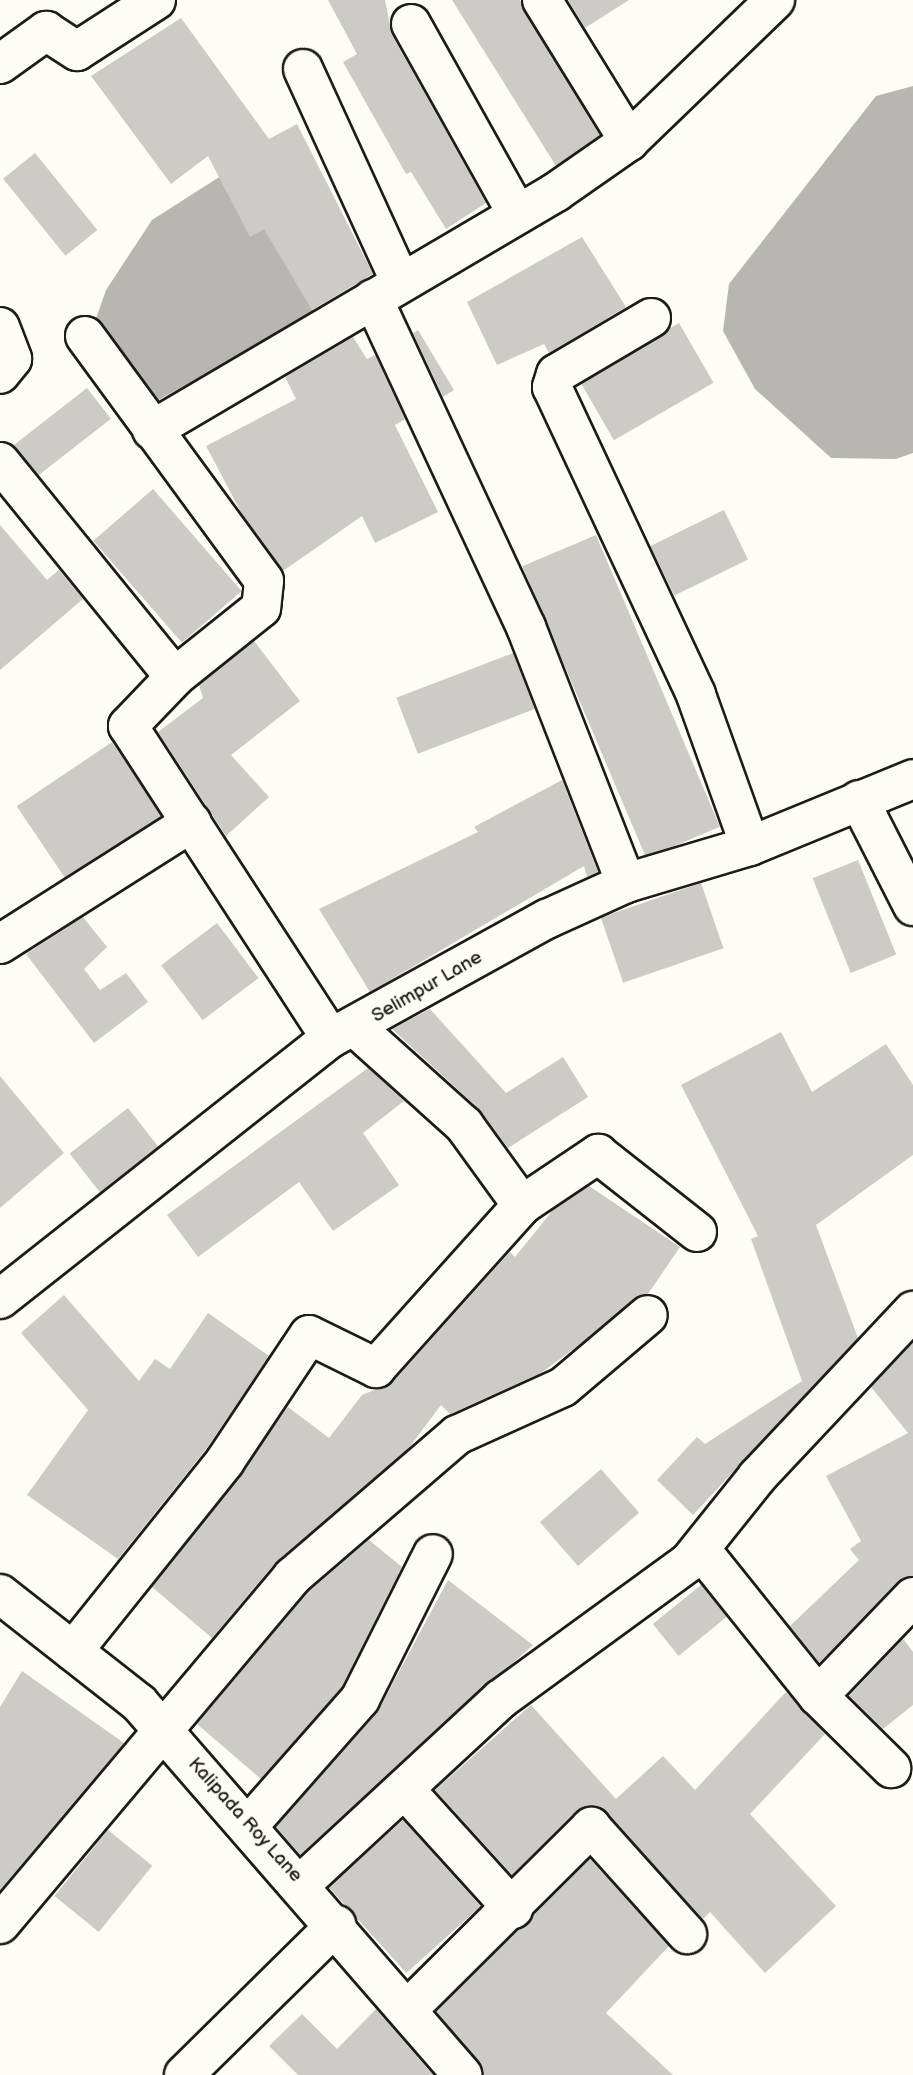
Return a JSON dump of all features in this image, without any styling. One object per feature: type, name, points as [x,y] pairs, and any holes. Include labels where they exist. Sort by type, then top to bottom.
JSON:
[{"type":"street","points":[[0,64],[46,31],[77,51],[156,0]]},
{"type":"street","points":[[542,0],[629,141]]},
{"type":"street","points":[[152,430],[517,214],[629,141],[775,0]]},
{"type":"street","points":[[411,24],[517,214]]},
{"type":"street","points":[[303,69],[387,291],[526,627],[626,883]]},
{"type":"street","points":[[651,318],[556,374],[552,387],[696,695],[750,846]]},
{"type":"street","points":[[0,327],[12,359],[0,374]]},
{"type":"street","points":[[85,336],[266,589],[261,608],[175,677],[128,726],[192,822],[343,1033],[464,1125],[522,1205]]},
{"type":"street","points":[[0,462],[175,677]]},
{"type":"street","name":"Selimpur Lane","points":[[0,1299],[343,1033],[547,919],[626,883],[750,846],[913,779]]},
{"type":"street","points":[[859,800],[913,906]]},
{"type":"street","points":[[0,944],[192,822]]},
{"type":"street","points":[[73,1651],[225,1461],[309,1335],[376,1368],[522,1205],[598,1153],[697,1232]]},
{"type":"street","points":[[301,1884],[407,1792],[501,1699],[701,1550],[757,1477],[913,1311]]},
{"type":"street","points":[[0,1924],[292,1577],[457,1435],[563,1387],[648,1315]]},
{"type":"street","points":[[701,1550],[818,1696],[891,1768]]},
{"type":"street","points":[[249,1825],[360,1699],[433,1554]]},
{"type":"street","name":"Kalipada Roy Lane","points":[[0,1594],[73,1651],[163,1729],[301,1884],[462,2075]]},
{"type":"street","points":[[818,1696],[913,1597]]},
{"type":"street","points":[[407,1792],[513,1909]]},
{"type":"street","points":[[407,2010],[513,1909],[591,1827],[687,1934]]},
{"type":"street","points":[[184,2075],[336,1925]]},
{"type":"shaded area","points":[[913,86],[913,453],[896,459],[831,458],[755,389],[723,331],[729,284],[876,96]]},
{"type":"shaded area","points":[[238,165],[314,313],[148,406],[91,333],[106,290],[152,220]]},
{"type":"building","points":[[328,0],[385,0],[392,35],[486,203],[446,229],[411,172],[406,174],[343,62],[357,54]]},
{"type":"building","points":[[452,0],[520,0],[600,135],[556,166]]},
{"type":"building","points":[[568,0],[629,0],[585,28]]},
{"type":"building","points":[[181,18],[269,139],[297,124],[373,274],[312,310],[264,229],[250,237],[208,156],[171,184],[91,76]]},
{"type":"building","points":[[35,153],[97,230],[65,256],[3,179]]},
{"type":"building","points":[[582,237],[626,307],[549,353],[544,344],[497,365],[467,302]]},
{"type":"building","points":[[679,323],[714,383],[614,440],[579,380]]},
{"type":"building","points":[[418,330],[454,390],[443,397],[413,333]]},
{"type":"building","points":[[353,337],[367,359],[375,355],[405,419],[395,425],[438,512],[375,543],[362,516],[283,571],[242,514],[206,446],[296,399],[285,377]]},
{"type":"building","points":[[87,388],[111,419],[37,477],[13,446]]},
{"type":"building","points":[[153,489],[242,591],[182,643],[93,541]]},
{"type":"building","points":[[724,510],[748,559],[674,595],[650,546]]},
{"type":"building","points":[[0,525],[47,580],[59,570],[83,599],[0,670]]},
{"type":"building","points":[[596,535],[720,827],[646,858],[522,566]]},
{"type":"building","points":[[254,641],[300,701],[231,755],[269,797],[226,836],[158,732],[203,698],[199,685]]},
{"type":"building","points":[[513,653],[535,709],[418,754],[396,698]]},
{"type":"building","points":[[112,742],[162,816],[66,880],[17,806]]},
{"type":"building","points":[[562,780],[598,872],[587,877],[584,866],[370,992],[319,909],[478,832],[474,827]]},
{"type":"building","points":[[858,860],[896,955],[851,973],[813,878]]},
{"type":"building","points":[[701,883],[723,948],[623,983],[601,918]]},
{"type":"building","points":[[83,917],[107,947],[84,969],[100,990],[126,973],[148,1002],[94,1043],[26,954]]},
{"type":"building","points":[[217,923],[259,978],[203,1020],[161,965]]},
{"type":"building","points":[[430,1009],[506,1093],[563,1057],[588,1097],[508,1148],[479,1109],[392,1029]]},
{"type":"building","points":[[781,1032],[812,1092],[886,1044],[913,1085],[913,1155],[816,1225],[858,1338],[693,1515],[657,1480],[697,1437],[705,1444],[802,1381],[751,1239],[758,1236],[681,1085]]},
{"type":"building","points":[[368,1068],[404,1101],[363,1133],[399,1185],[333,1231],[299,1182],[198,1257],[167,1215]]},
{"type":"building","points":[[0,1076],[64,1153],[0,1208]]},
{"type":"building","points":[[128,1108],[158,1147],[100,1192],[70,1154]]},
{"type":"building","points":[[589,1186],[680,1247],[648,1294],[541,1373],[450,1414],[441,1405],[408,1449],[275,1563],[212,1638],[152,1587],[288,1407],[329,1438],[362,1395],[392,1383],[510,1252],[515,1257],[553,1210]]},
{"type":"building","points":[[64,1295],[139,1381],[155,1359],[170,1369],[208,1313],[269,1356],[207,1448],[118,1559],[27,1495],[88,1410],[21,1333]]},
{"type":"building","points":[[913,1343],[913,1576],[897,1582],[819,1663],[790,1626],[859,1560],[850,1549],[861,1541],[826,1476],[908,1433],[871,1387]]},
{"type":"building","points":[[601,1469],[639,1513],[578,1566],[540,1522]]},
{"type":"building","points":[[369,1540],[402,1567],[342,1687],[261,1779],[197,1724],[308,1592]]},
{"type":"building","points":[[448,1580],[533,1645],[300,1855],[276,1827],[377,1713]]},
{"type":"building","points":[[701,1585],[727,1617],[679,1656],[653,1624]]},
{"type":"building","points":[[903,1639],[913,1652],[913,1705],[883,1729],[849,1696]]},
{"type":"building","points":[[22,1671],[124,1743],[0,1890],[0,1707]]},
{"type":"building","points":[[786,1692],[825,1734],[750,1814],[836,1906],[765,1973],[710,1912],[703,1919],[598,1806],[576,1811],[512,1875],[435,1790],[531,1705],[616,1799],[663,1756],[695,1790]]},
{"type":"building","points":[[403,1820],[481,1906],[406,1973],[329,1887]]},
{"type":"building","points":[[108,1830],[152,1866],[99,1932],[55,1896]]},
{"type":"building","points":[[590,1859],[669,1946],[606,2013],[673,2075],[483,2075],[436,2012]]},
{"type":"building","points":[[376,2009],[433,2075],[298,2075],[269,2046],[302,2014],[337,2049]]}]
